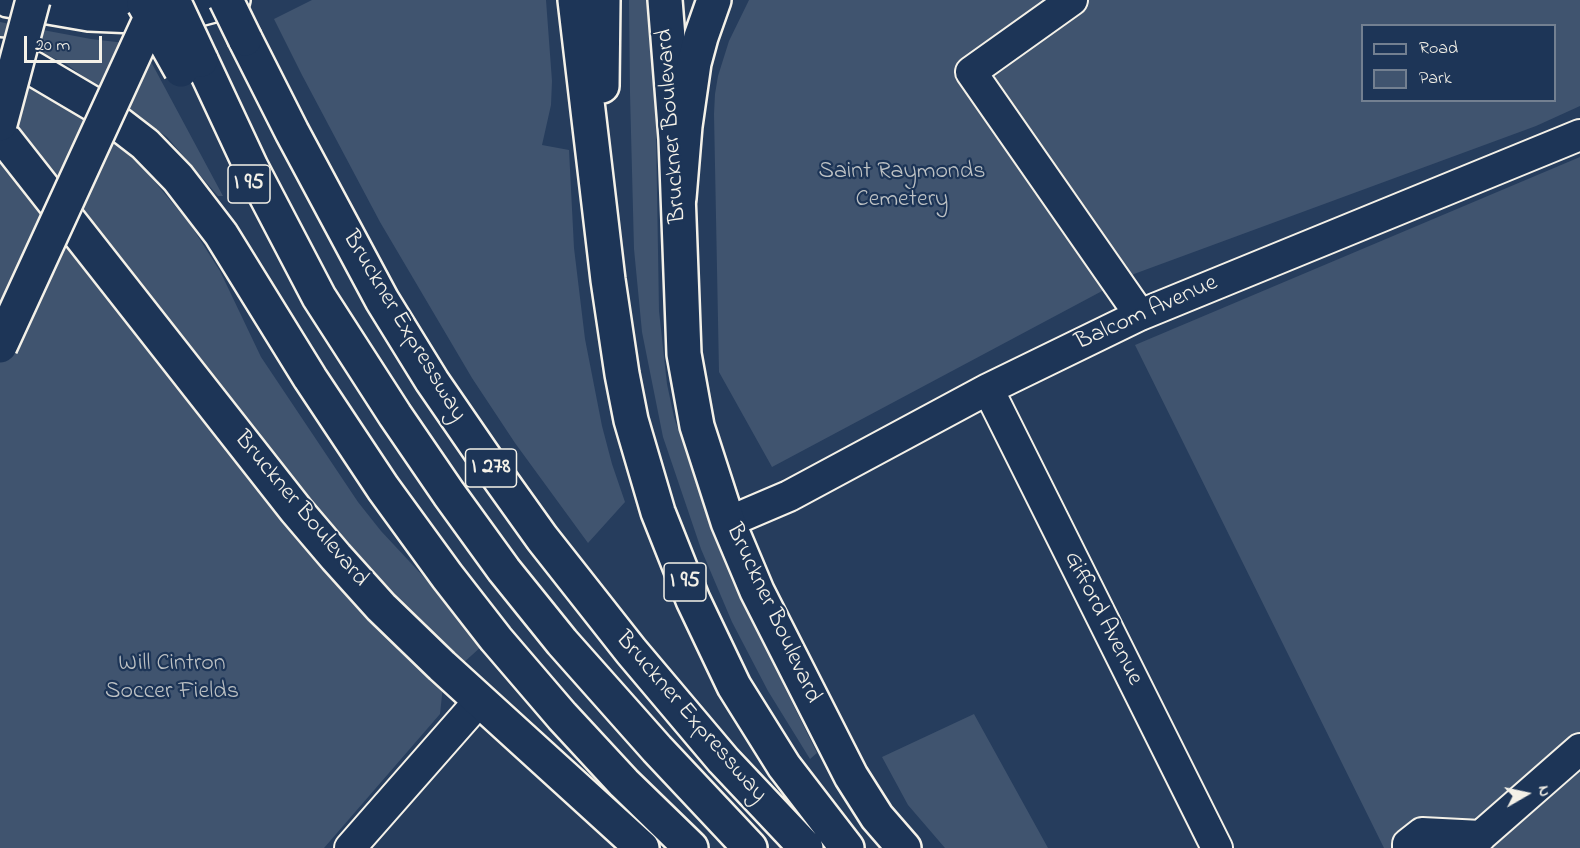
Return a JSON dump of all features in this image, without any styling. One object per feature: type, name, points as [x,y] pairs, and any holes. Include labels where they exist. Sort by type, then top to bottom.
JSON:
[{"type":"main road","points":[[8,0],[89,14],[135,16],[175,13],[233,0]]},
{"type":"main road","points":[[0,124],[33,0]]},
{"type":"main road","name":"I 95","points":[[142,0],[191,65]]},
{"type":"main road","points":[[0,346],[159,0]]},
{"type":"main road","points":[[173,0],[191,65]]},
{"type":"main road","name":"Bruckner Expressway","points":[[226,0],[296,140],[382,300],[432,381],[542,538],[631,651],[723,760],[806,848]]},
{"type":"main road","name":"I 95","points":[[574,0],[608,280],[631,420],[646,475],[674,557],[713,644],[758,727],[812,804],[847,848]]},
{"type":"main road","points":[[603,0],[603,166],[608,280]]},
{"type":"main road","name":"Bruckner Boulevard","points":[[665,0],[679,198],[682,317],[687,377],[697,426],[728,522],[757,591],[839,754],[864,798],[890,834],[904,848]]},
{"type":"main road","points":[[679,198],[685,126],[694,63],[714,0]]},
{"type":"main road","points":[[0,55],[32,68],[93,104],[145,144],[178,178],[221,234],[310,378],[383,488],[503,648],[569,724],[630,789],[691,848]]},
{"type":"main road","name":"Bruckner Expressway","points":[[191,65],[319,297],[422,455],[526,598],[626,715],[750,848]]},
{"type":"main road","name":"Bruckner Boulevard","points":[[0,133],[316,534],[388,614],[642,848]]},
{"type":"street","points":[[1072,0],[971,72],[1140,315]]},
{"type":"street","name":"Balcom Avenue","points":[[728,522],[789,496],[988,389],[1140,315],[1580,135]]},
{"type":"street","name":"Gifford Avenue","points":[[988,389],[1217,848]]},
{"type":"street","points":[[350,848],[480,700]]},
{"type":"street","points":[[1408,848],[1408,844],[1422,833],[1474,842],[1580,749]]},
{"type":"green space","points":[[312,0],[546,0],[552,81],[551,105],[542,145],[569,150],[574,248],[585,339],[602,426],[625,502],[588,543],[515,443],[472,378],[380,222],[302,75],[274,19]]},
{"type":"green space","points":[[629,0],[649,0],[655,71],[659,311],[667,384],[674,417],[711,529],[732,581],[817,753],[810,759],[768,691],[732,622],[701,549],[663,437],[642,332],[634,249]]},
{"type":"green space","name":"Saint Raymonds Cemetery","points":[[749,0],[1580,0],[1580,106],[1536,126],[1134,274],[772,467],[719,372],[714,114],[718,76],[729,41]]},
{"type":"green space","points":[[0,22],[91,39],[142,45],[223,196],[218,196],[167,137],[66,64],[0,36]]},
{"type":"green space","points":[[0,77],[47,94],[66,104],[108,134],[150,176],[190,224],[220,271],[261,357],[358,502],[483,645],[461,665],[353,554],[307,499],[0,106]]},
{"type":"green space","points":[[1580,157],[1580,848],[1384,848],[1135,345]]},
{"type":"green space","name":"Will Cintron Soccer Fields","points":[[0,164],[4,165],[303,537],[443,686],[440,714],[324,848],[0,848]]},
{"type":"green space","points":[[974,714],[1048,848],[945,848],[908,805],[882,757]]}]
